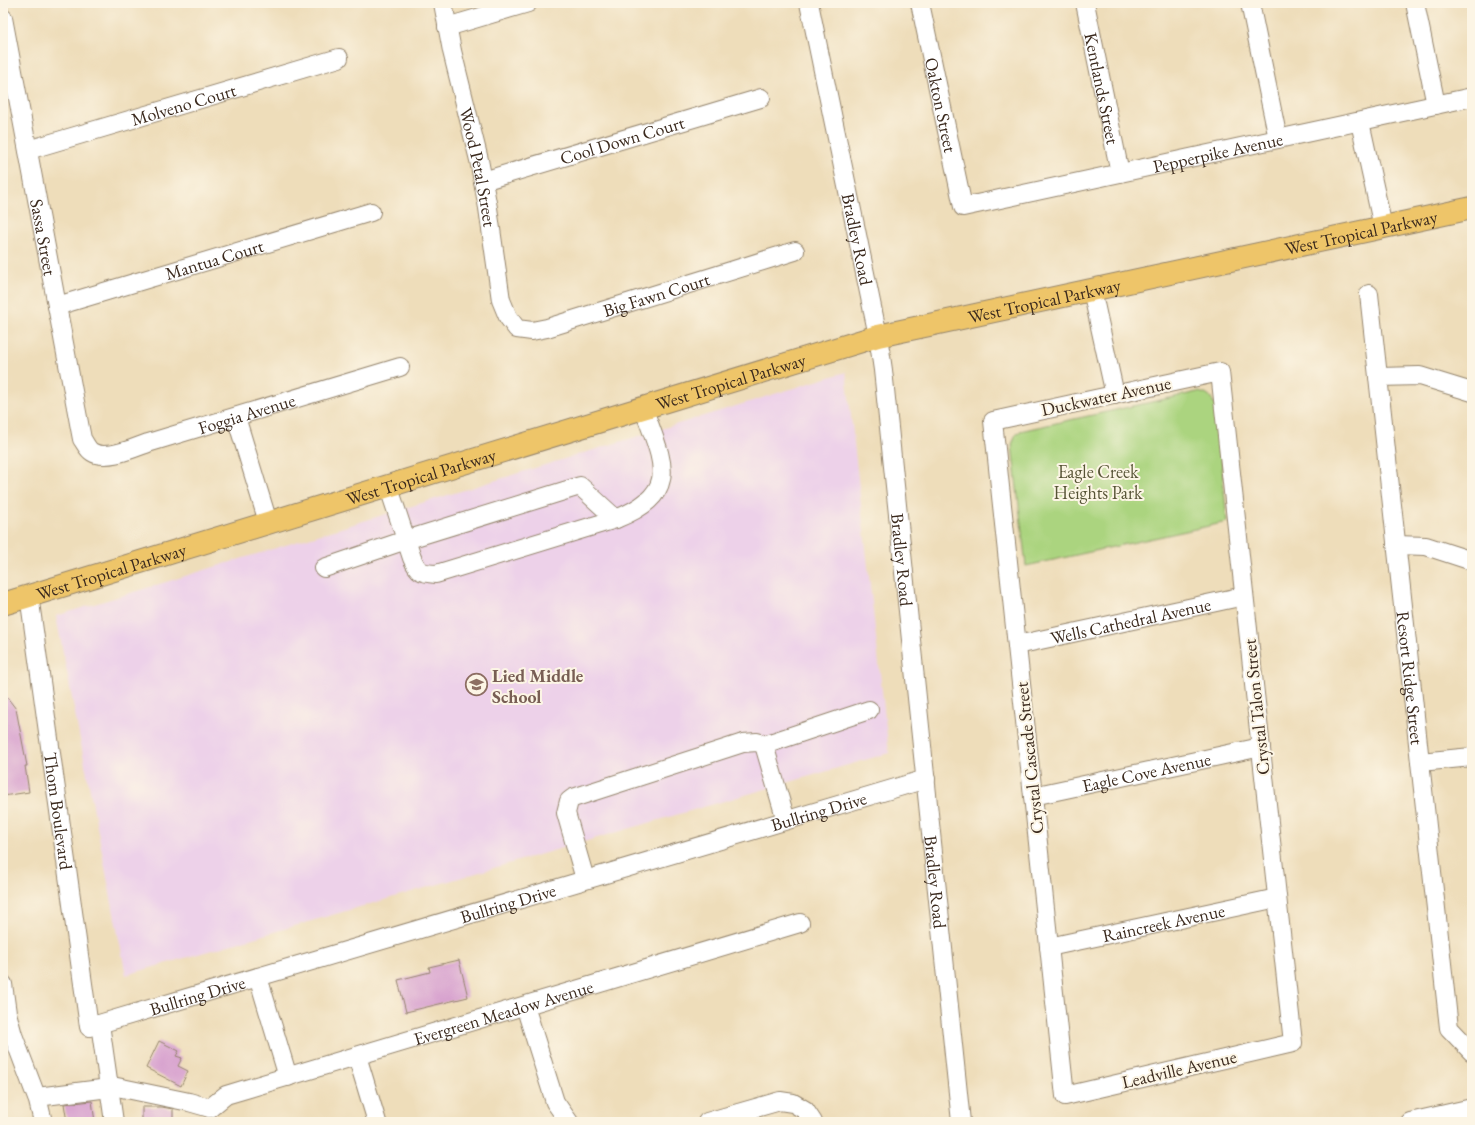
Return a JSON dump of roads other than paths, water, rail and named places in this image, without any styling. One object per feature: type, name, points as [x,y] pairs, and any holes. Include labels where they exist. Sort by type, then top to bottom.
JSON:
[{"type":"main road","name":"West Tropical Parkway","points":[[3,604],[878,336],[1472,208]]},
{"type":"street","name":"Wood Petal Street","points":[[443,3],[447,27],[474,137],[483,181],[501,300],[508,317],[517,329]]},
{"type":"street","points":[[447,27],[528,3]]},
{"type":"street","name":"Bradley Road","points":[[809,3],[878,336],[884,378],[962,1122]]},
{"type":"street","name":"Oakton Street","points":[[920,3],[963,207]]},
{"type":"street","name":"Kentlands Street","points":[[1085,3],[1120,173]]},
{"type":"street","points":[[1250,3],[1278,139]]},
{"type":"street","points":[[1415,3],[1436,105]]},
{"type":"street","name":"Sassa Street","points":[[3,18],[82,439],[92,452]]},
{"type":"street","name":"Molveno Court","points":[[28,150],[339,58]]},
{"type":"street","name":"Pepperpike Avenue","points":[[963,207],[1472,97]]},
{"type":"street","name":"Cool Down Court","points":[[483,181],[761,98]]},
{"type":"street","points":[[1360,122],[1383,227]]},
{"type":"street","name":"Mantua Court","points":[[57,306],[371,212]]},
{"type":"street","name":"Big Fawn Court","points":[[517,329],[532,331],[547,328],[795,251]]},
{"type":"street","points":[[1092,290],[1114,394]]},
{"type":"street","name":"Resort Ridge Street","points":[[1369,294],[1449,1028],[1472,1052]]},
{"type":"street","name":"Foggia Avenue","points":[[92,452],[107,456],[126,451],[148,443],[400,367]]},
{"type":"street","name":"Duckwater Avenue","points":[[993,421],[1220,372]]},
{"type":"street","name":"Crystal Talon Street","points":[[1220,372],[1293,1043]]},
{"type":"street","points":[[1378,377],[1420,376],[1472,392]]},
{"type":"street","points":[[388,485],[417,569],[424,574],[436,574],[616,519],[633,512],[645,504],[655,494],[661,482],[663,471],[660,454],[643,407]]},
{"type":"street","points":[[236,417],[268,522]]},
{"type":"street","name":"Crystal Cascade Street","points":[[993,421],[1065,1096]]},
{"type":"street","points":[[324,568],[406,540],[580,486],[616,519]]},
{"type":"street","points":[[1396,545],[1426,546],[1472,561]]},
{"type":"street","name":"Thom Boulevard","points":[[29,595],[95,1026],[109,1088],[114,1122]]},
{"type":"street","name":"Wells Cathedral Avenue","points":[[1017,645],[1244,596]]},
{"type":"street","points":[[585,879],[566,813],[569,801],[743,743],[757,742],[764,745],[869,710]]},
{"type":"street","points":[[764,745],[786,820]]},
{"type":"street","name":"Eagle Cove Avenue","points":[[1033,796],[1260,747]]},
{"type":"street","points":[[1420,762],[1472,756]]},
{"type":"street","name":"Bullring Drive","points":[[95,1026],[585,879],[926,779]]},
{"type":"street","name":"Raincreek Avenue","points":[[1049,946],[1277,898]]},
{"type":"street","name":"Evergreen Meadow Avenue","points":[[208,1115],[226,1095],[800,924]]},
{"type":"street","points":[[258,977],[288,1076]]},
{"type":"street","points":[[3,984],[13,1035],[37,1097],[43,1122]]},
{"type":"street","points":[[525,1006],[555,1102],[569,1122]]},
{"type":"street","name":"Leadville Avenue","points":[[1065,1096],[1293,1043]]},
{"type":"street","points":[[357,1056],[377,1122]]},
{"type":"street","points":[[37,1097],[117,1087],[189,1102],[208,1115]]},
{"type":"street","points":[[707,1122],[780,1101],[793,1103],[805,1110],[813,1122]]},
{"type":"street","points":[[1410,1122],[1472,1108]]},
{"type":"place","name":"Lied Middle School","points":[[476,685]]},
{"type":"park label","name":"Eagle Creek Heights Park","points":[[1098,481]]}]
